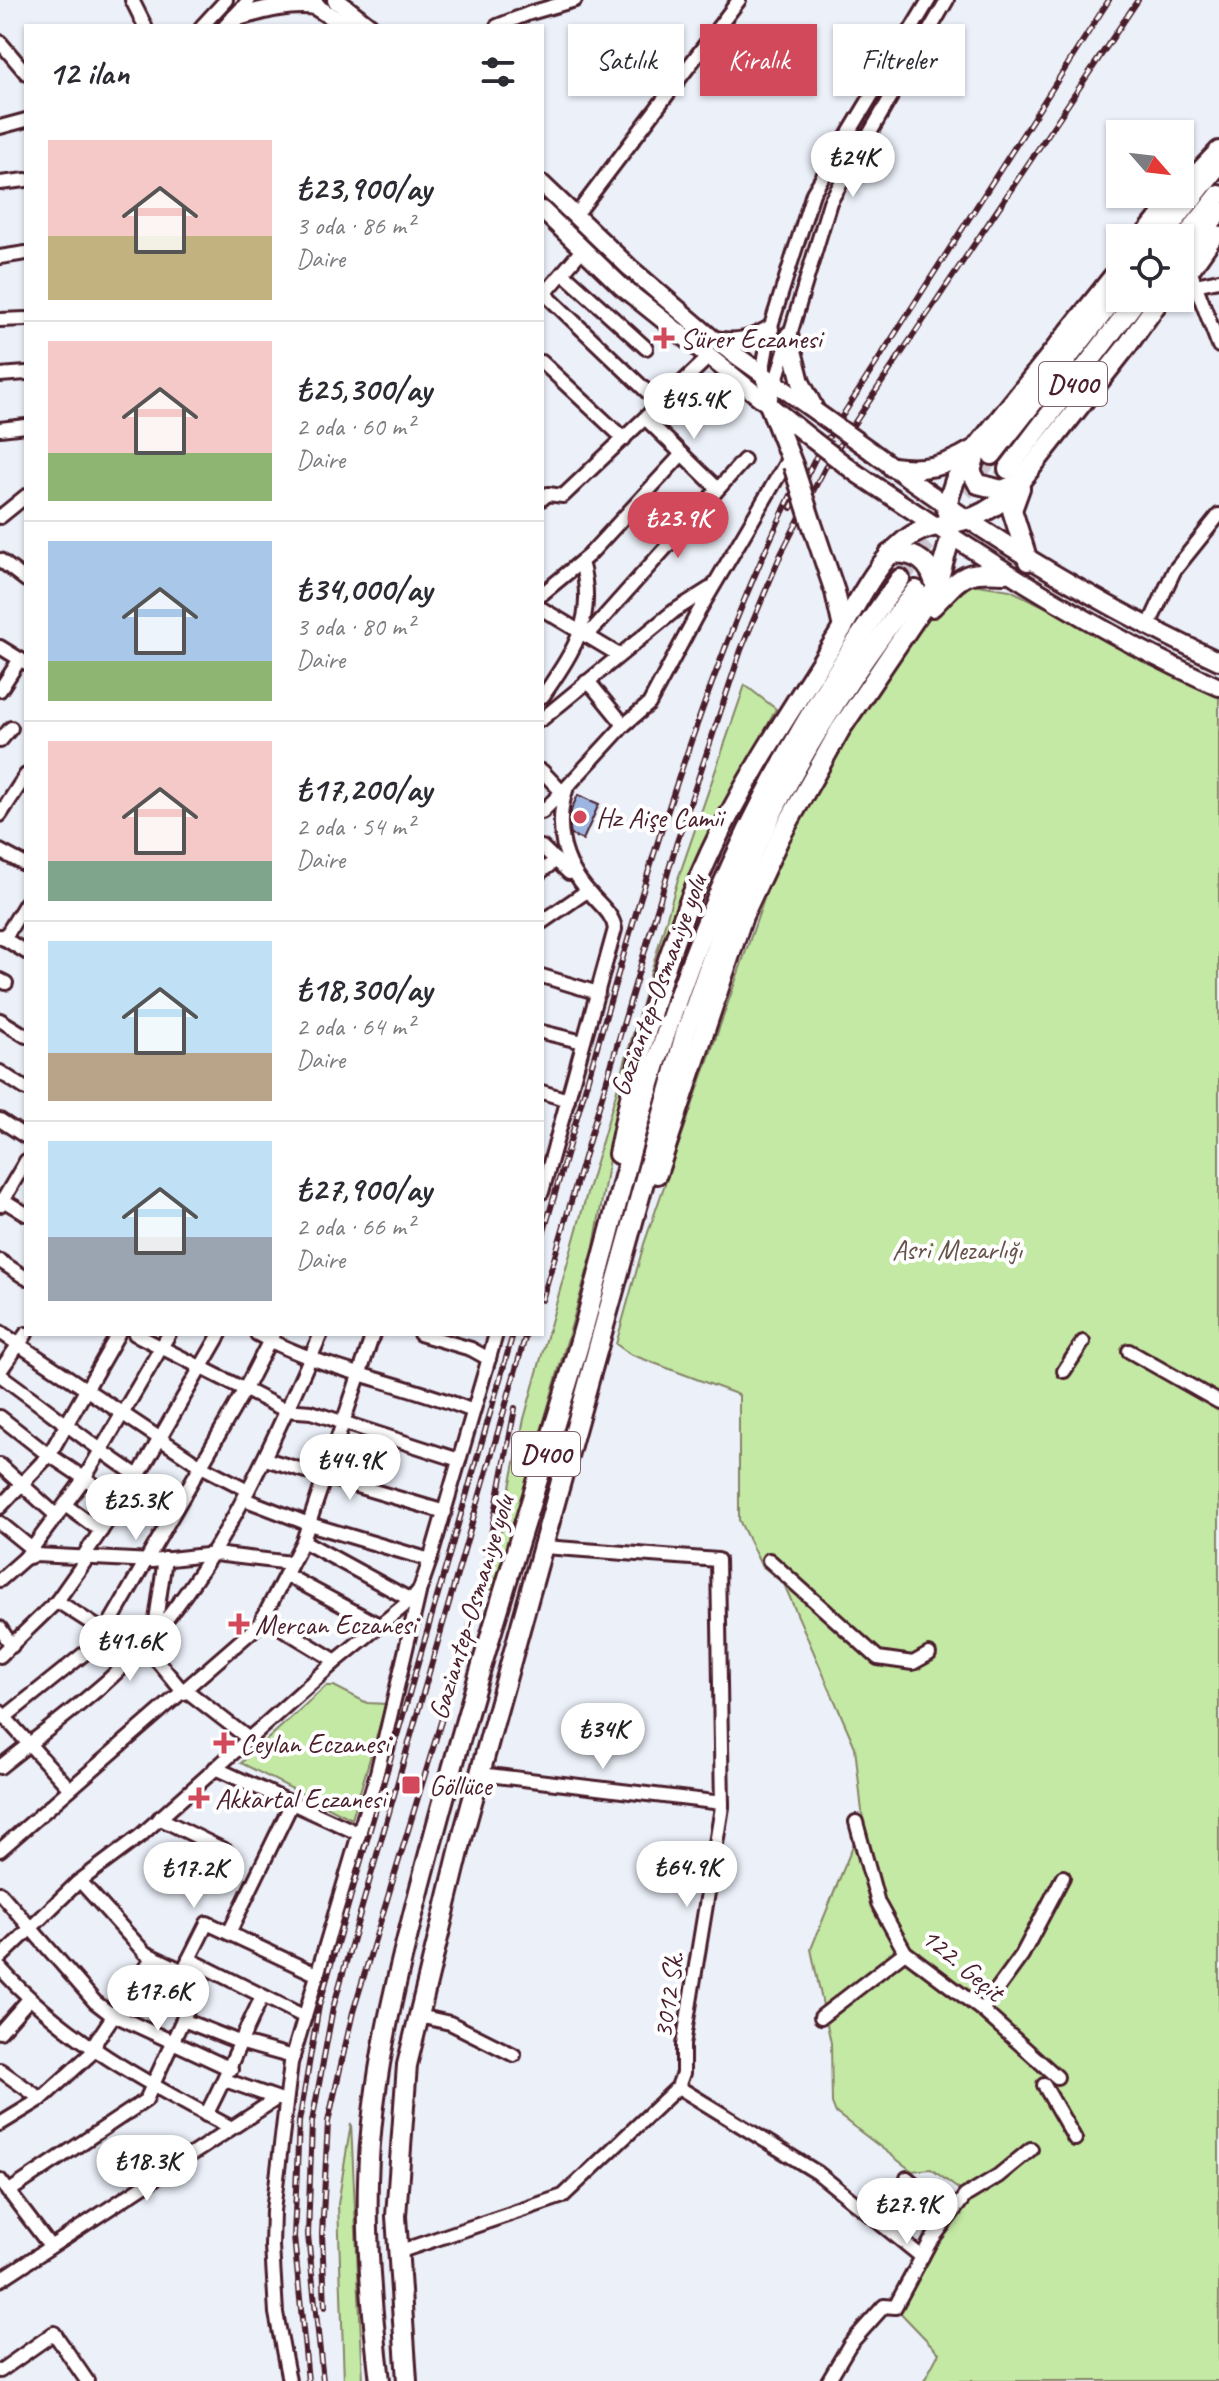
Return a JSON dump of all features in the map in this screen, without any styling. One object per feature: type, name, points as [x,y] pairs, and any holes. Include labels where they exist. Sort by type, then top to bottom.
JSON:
[{"type":"highway","points":[[1194,177],[1219,151]]},
{"type":"highway","points":[[1172,224],[1219,164]]},
{"type":"highway","points":[[1194,226],[1219,195]]},
{"type":"highway","points":[[1154,224],[1167,208]]},
{"type":"highway","points":[[1194,249],[1219,211]]},
{"type":"highway","points":[[1022,482],[1002,490],[988,489],[978,484],[971,471],[1106,287]]},
{"type":"highway","name":"D400","points":[[985,451],[1106,308]]},
{"type":"highway","name":"D400","points":[[1008,469],[1127,312]]},
{"type":"highway","points":[[585,1325],[620,1144],[647,1028],[672,948],[710,853],[767,747],[889,554],[906,538],[985,512],[1022,482],[1150,312]]},
{"type":"highway","points":[[769,404],[835,592],[843,628]]},
{"type":"highway","points":[[892,467],[918,470],[985,451]]},
{"type":"highway","points":[[622,1262],[671,1140],[712,1002],[743,916],[780,837],[840,730],[936,588],[955,480],[985,451]]},
{"type":"highway","points":[[1022,482],[1012,510],[1028,561]]},
{"type":"highway","points":[[889,554],[906,552],[923,560],[933,573],[936,588]]},
{"type":"highway","points":[[910,628],[961,576],[980,571],[1005,573]]},
{"type":"highway","name":"Gaziantep-Osmaniye yolu","points":[[380,2381],[369,2286],[368,2177],[383,2054],[406,1940],[451,1769],[585,1325],[623,1177],[665,1033],[710,914],[747,828],[800,731],[859,636],[908,585],[876,641],[814,735],[762,835],[728,914],[685,1034],[480,1774],[407,2065],[396,2216],[407,2381]]},
{"type":"main road","points":[[230,22],[279,6],[327,3],[365,24]]},
{"type":"main road","points":[[327,3],[344,24]]},
{"type":"main road","points":[[544,186],[769,404],[856,473],[1148,627],[1219,661]]},
{"type":"main road","points":[[544,212],[582,250],[712,348],[768,379],[892,467],[1005,573],[1176,668],[1219,687]]},
{"type":"main road","points":[[712,348],[752,340],[770,329]]},
{"type":"main road","points":[[789,335],[801,382],[815,411]]},
{"type":"street","points":[[132,0],[144,24]]},
{"type":"street","points":[[204,24],[226,0]]},
{"type":"street","points":[[230,22],[249,0]]},
{"type":"street","points":[[503,24],[575,0]]},
{"type":"street","points":[[769,404],[770,329],[813,193],[929,0]]},
{"type":"street","points":[[768,379],[789,335],[830,202],[947,0]]},
{"type":"street","points":[[576,215],[734,2]]},
{"type":"street","points":[[0,42],[24,71]]},
{"type":"street","points":[[0,127],[24,121]]},
{"type":"street","points":[[0,183],[24,180]]},
{"type":"street","points":[[1219,233],[1191,273],[1215,324],[1219,346]]},
{"type":"street","points":[[544,293],[582,250]]},
{"type":"street","points":[[0,257],[24,253]]},
{"type":"street","points":[[563,273],[646,348]]},
{"type":"street","points":[[1195,285],[1219,280]]},
{"type":"street","points":[[544,295],[661,405]]},
{"type":"street","points":[[0,320],[24,319]]},
{"type":"street","points":[[544,497],[548,494],[563,496],[661,405],[712,348]]},
{"type":"street","points":[[544,364],[624,439]]},
{"type":"street","points":[[0,375],[24,373]]},
{"type":"street","points":[[646,419],[717,488]]},
{"type":"street","points":[[0,429],[24,426]]},
{"type":"street","points":[[544,592],[581,562],[682,454]]},
{"type":"street","points":[[544,694],[583,634],[744,460]]},
{"type":"street","points":[[544,810],[624,725],[649,704],[712,588],[791,460]]},
{"type":"street","points":[[0,517],[24,498]]},
{"type":"street","points":[[1148,627],[1174,571],[1219,515]]},
{"type":"street","points":[[0,560],[24,578]]},
{"type":"street","points":[[581,562],[588,587],[583,634]]},
{"type":"street","points":[[544,717],[674,611],[712,588]]},
{"type":"street","points":[[544,610],[619,655]]},
{"type":"street","points":[[0,647],[23,661],[0,690]]},
{"type":"street","points":[[586,682],[624,725]]},
{"type":"street","points":[[0,741],[11,728]]},
{"type":"street","points":[[544,773],[565,789]]},
{"type":"street","points":[[0,814],[24,778]]},
{"type":"street","points":[[565,789],[560,813],[565,857],[586,889]]},
{"type":"street","points":[[544,849],[614,919],[615,929],[568,1100],[548,1150],[544,1178]]},
{"type":"street","points":[[0,851],[24,864]]},
{"type":"street","points":[[544,869],[556,860]]},
{"type":"street","points":[[544,920],[586,889]]},
{"type":"street","points":[[24,906],[2,938],[24,951]]},
{"type":"street","points":[[544,977],[598,993]]},
{"type":"street","points":[[0,1020],[24,1035]]},
{"type":"street","points":[[544,1032],[583,1042]]},
{"type":"street","points":[[0,1072],[24,1088]]},
{"type":"street","points":[[544,1093],[568,1100]]},
{"type":"street","points":[[0,1120],[24,1136]]},
{"type":"street","points":[[24,1165],[2,1203],[24,1213]]},
{"type":"street","points":[[0,1175],[13,1184]]},
{"type":"street","points":[[0,1261],[24,1277]]},
{"type":"street","points":[[0,1332],[23,1339],[86,1388],[246,1494],[309,1524],[430,1560]]},
{"type":"street","points":[[0,1507],[49,1455],[117,1336]]},
{"type":"street","points":[[139,1336],[285,1410],[311,1412],[459,1460]]},
{"type":"street","points":[[0,1580],[28,1554],[84,1479],[168,1336]]},
{"type":"street","points":[[0,1656],[57,1601],[137,1478],[219,1336]]},
{"type":"street","points":[[0,1767],[140,1648],[215,1554],[265,1459],[320,1336]]},
{"type":"street","points":[[0,1850],[186,1692],[260,1624],[303,1541],[372,1336]]},
{"type":"street","points":[[427,1336],[471,1349],[489,1359]]},
{"type":"street","points":[[289,2381],[276,2313],[272,2246],[273,2211],[279,2180],[281,2100],[360,1834],[420,1589],[495,1336]]},
{"type":"street","points":[[70,1789],[2,1714],[90,1649],[105,1632],[272,1337],[310,1360],[360,1372],[473,1411]]},
{"type":"street","points":[[23,1339],[0,1373],[101,1447],[137,1478],[179,1501]]},
{"type":"street","points":[[1064,1371],[1083,1342]]},
{"type":"street","points":[[1129,1351],[1219,1402]]},
{"type":"street","points":[[0,1417],[49,1455],[120,1502]]},
{"type":"street","points":[[265,1459],[445,1512]]},
{"type":"street","points":[[0,1465],[61,1510],[101,1531]]},
{"type":"street","points":[[0,1523],[28,1554],[144,1560],[215,1554],[288,1569],[379,1625]]},
{"type":"street","points":[[303,1541],[411,1600]]},
{"type":"street","name":"3012 Sk.","points":[[544,1547],[718,1560],[722,1803],[683,2045],[683,2073],[678,2087]]},
{"type":"street","points":[[154,1634],[165,1559]]},
{"type":"street","points":[[769,1560],[878,1658],[913,1663],[929,1654]]},
{"type":"street","points":[[0,1958],[80,1881],[159,1818],[420,1589]]},
{"type":"street","points":[[57,1601],[105,1632]]},
{"type":"street","points":[[263,1617],[336,1661]]},
{"type":"street","points":[[0,1628],[12,1646]]},
{"type":"street","points":[[140,1648],[149,1651],[186,1692],[249,1739]]},
{"type":"street","points":[[215,1768],[360,1834]]},
{"type":"street","points":[[480,1774],[722,1803]]},
{"type":"street","points":[[229,1933],[292,1803]]},
{"type":"street","points":[[159,1818],[226,1851]]},
{"type":"street","name":"122. Geçit","points":[[856,1822],[878,1903],[905,1952],[982,2010],[1057,2077]]},
{"type":"street","points":[[982,2010],[1022,1955],[1063,1877]]},
{"type":"street","points":[[80,1881],[152,1958],[183,1971],[207,1923],[318,1975]]},
{"type":"street","points":[[0,1893],[95,2002],[281,2100]]},
{"type":"street","points":[[821,2017],[905,1952]]},
{"type":"street","points":[[0,2124],[41,2099],[94,2051],[97,2040],[152,1958]]},
{"type":"street","points":[[189,1959],[305,2017]]},
{"type":"street","points":[[0,1968],[29,1999],[94,2051],[230,2127]]},
{"type":"street","points":[[8,2192],[138,2107],[154,2086],[194,1995]]},
{"type":"street","points":[[206,2115],[262,1997]]},
{"type":"street","points":[[0,2032],[29,1999]]},
{"type":"street","points":[[419,2016],[450,2023],[514,2055]]},
{"type":"street","points":[[183,2020],[239,2042],[293,2057]]},
{"type":"street","points":[[0,2070],[41,2099]]},
{"type":"street","points":[[1044,2085],[1075,2139]]},
{"type":"street","points":[[398,2252],[563,2196],[678,2087],[818,2173],[922,2257]]},
{"type":"street","points":[[0,2280],[230,2127],[281,2100]]},
{"type":"street","points":[[828,2381],[850,2344],[884,2306],[895,2307],[922,2257],[965,2196],[998,2176],[1031,2149]]},
{"type":"street","points":[[907,2178],[950,2214]]},
{"type":"street","points":[[0,2180],[50,2246]]},
{"type":"street","points":[[0,2371],[54,2333],[87,2381]]},
{"type":"green space","name":"Asri Mezarlığı","points":[[965,583],[1010,590],[1219,690],[1219,2381],[924,2381],[939,2353],[895,2307],[965,2194],[931,2169],[912,2171],[836,2113],[832,2103],[831,2043],[811,1949],[863,1821],[855,1747],[784,1584],[761,1565],[739,1520],[739,1395],[630,1354],[616,1344],[644,1244],[772,876],[844,734],[945,597]]},
{"type":"green space","points":[[745,685],[776,709],[731,796],[645,1009],[617,1112],[594,1247],[495,1591],[489,1589],[524,1419],[678,879]]},
{"type":"green space","points":[[326,1686],[334,1686],[367,1703],[386,1704],[352,1819],[241,1763]]},
{"type":"green space","points":[[351,2123],[363,2381],[344,2381],[338,2204]]},
{"type":"building","name":"Hz Aişe Camii","points":[[578,795],[599,804],[583,840],[571,835],[570,829],[571,810]]},
{"type":"tunnel","points":[[900,579],[992,455]]},
{"type":"tunnel","points":[[969,521],[1008,469]]},
{"type":"railway","points":[[791,508],[816,457],[1109,0]]},
{"type":"railway","points":[[544,1293],[676,845],[741,650],[781,554],[827,464],[1138,0]]},
{"type":"railway","points":[[544,1231],[682,767],[751,584],[791,495]]},
{"type":"railway","points":[[308,2381],[294,2237],[299,2122],[319,2006],[512,1336]]},
{"type":"railway","points":[[323,2381],[308,2235],[312,2122],[333,2008],[525,1336]]},
{"type":"railway","points":[[325,2307],[322,2234],[328,2122],[353,2012],[480,1593],[515,1408]]},
{"type":"place","name":"Sürer Eczanesi","points":[[664,338]]},
{"type":"place","name":"Hz Aişe Camii","points":[[580,817]]},
{"type":"place","name":"Mercan Eczanesi","points":[[239,1624]]},
{"type":"place","name":"Ceylan Eczanesi","points":[[224,1743]]},
{"type":"place","name":"Göllüce","points":[[411,1785]]},
{"type":"place","name":"Akkartal Eczanesi","points":[[199,1798]]}]
